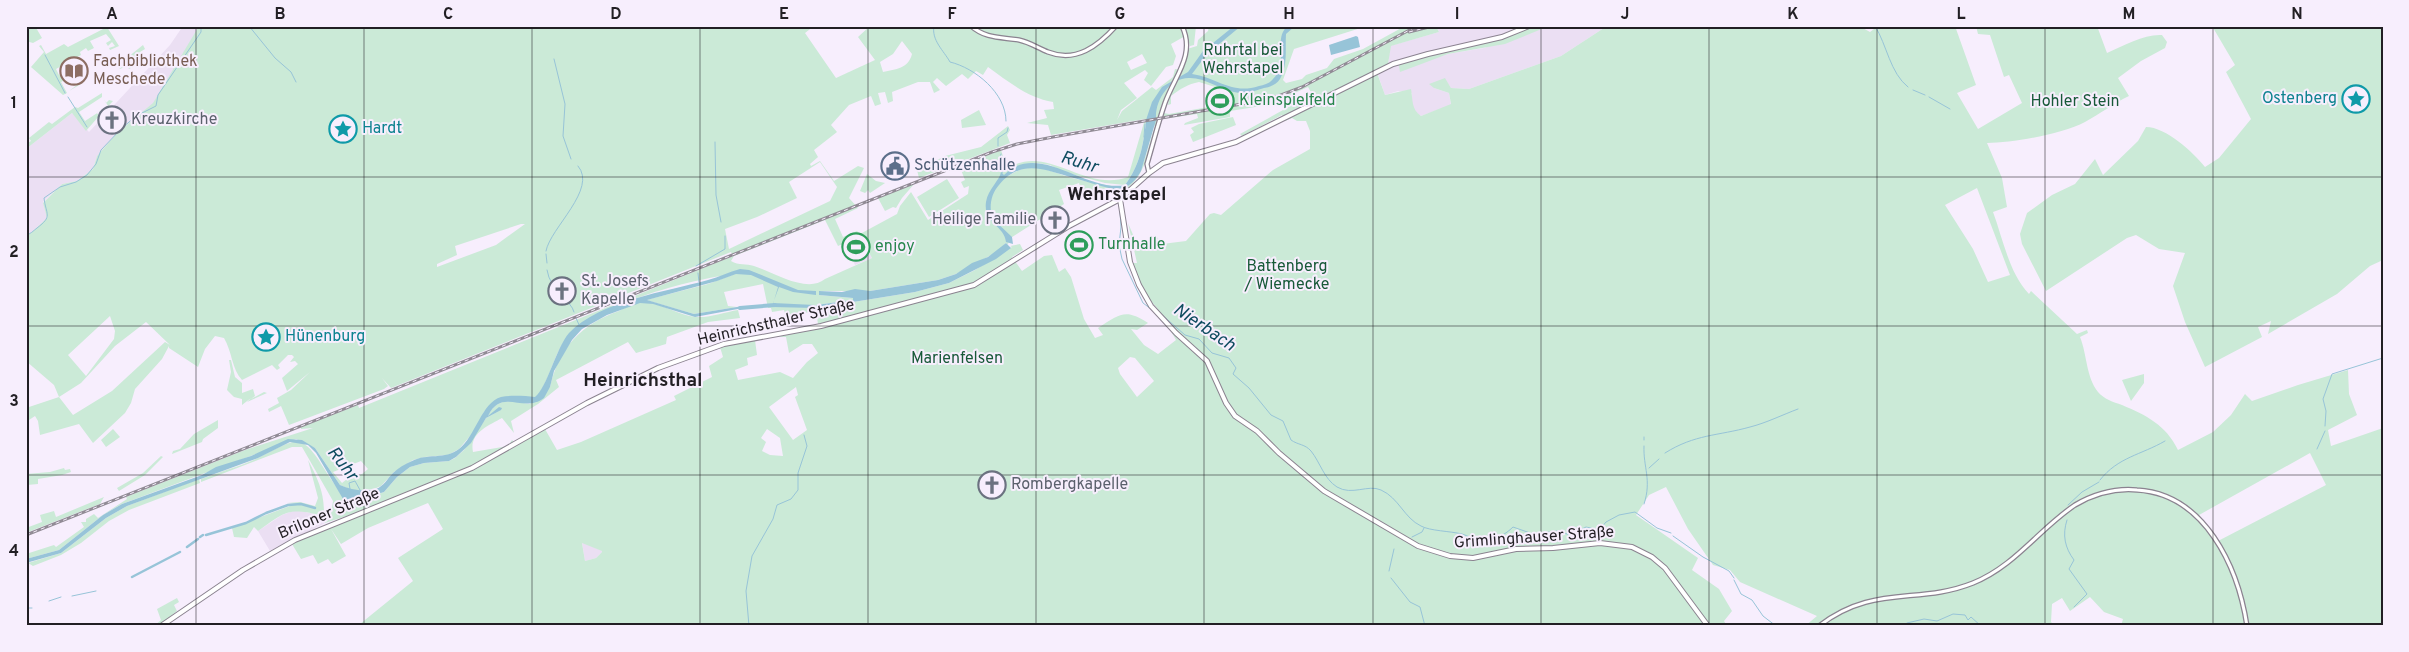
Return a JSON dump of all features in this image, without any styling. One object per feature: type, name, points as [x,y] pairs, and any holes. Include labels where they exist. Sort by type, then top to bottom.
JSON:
[{"type":"main road","name":"Heinrichsthaler Straße","points":[[517,444],[594,399],[647,373],[692,354],[730,343],[791,333],[858,317],[965,288],[988,278],[1067,226],[1120,199],[1149,173],[1167,162],[1236,142],[1393,64],[1502,37],[1530,26]]},
{"type":"main road","name":"Grimlinghauser Straße","points":[[1120,199],[1130,262],[1141,290],[1157,314],[1207,361],[1229,409],[1237,418],[1257,431],[1279,453],[1328,494],[1409,541],[1438,554],[1466,558],[1523,548],[1550,549],[1600,543],[1625,545],[1646,553],[1665,568],[1708,626]]},
{"type":"main road","name":"Briloner Straße","points":[[161,626],[243,570],[299,538],[332,523],[435,485],[517,444]]},
{"type":"street","points":[[971,26],[986,36],[1019,40],[1053,53],[1065,55],[1081,53],[1092,49],[1116,26]]},
{"type":"street","points":[[1149,173],[1147,164],[1168,97],[1180,74],[1187,46],[1182,26]]},
{"type":"street","points":[[1819,626],[1842,611],[1867,601],[1889,596],[1943,591],[1975,582],[2008,563],[2056,520],[2076,505],[2102,493],[2126,490],[2147,491],[2169,498],[2186,507],[2201,520],[2216,540],[2227,561],[2241,598],[2247,626]]},
{"type":"shaded area","points":[[183,26],[199,27],[153,104],[117,133],[97,156],[93,169],[77,181],[62,184],[43,202],[47,218],[31,233],[26,234],[26,149],[72,113],[89,132],[170,45]]},
{"type":"shaded area","points":[[1436,26],[1527,26],[1485,40],[1437,49],[1398,61],[1417,64],[1448,54],[1484,48],[1549,26],[1607,26],[1561,56],[1469,89],[1451,88],[1447,82],[1434,88],[1449,93],[1451,105],[1421,116],[1415,112],[1411,101],[1412,93],[1398,91],[1385,95],[1376,69],[1388,64],[1390,46],[1439,32]]},
{"type":"shaded area","points":[[861,236],[872,258],[855,265],[845,243]]},
{"type":"shaded area","points":[[296,510],[319,515],[325,523],[270,551],[258,531],[282,515]]},
{"type":"shaded area","points":[[582,542],[603,551],[596,558],[585,561]]},
{"type":"green space","points":[[26,26],[35,26],[42,38],[33,43],[26,41]]},
{"type":"green space","points":[[199,26],[814,26],[805,33],[836,78],[875,60],[858,37],[870,26],[1196,26],[1194,45],[1190,46],[1187,35],[1171,44],[1176,56],[1173,65],[1166,67],[1151,86],[1144,80],[1148,73],[1145,70],[1124,83],[1137,98],[1121,110],[1117,120],[1122,111],[1152,87],[1156,90],[1173,77],[1175,69],[1181,70],[1187,49],[1197,46],[1198,40],[1208,31],[1209,26],[1367,26],[1294,49],[1283,80],[1286,83],[1302,79],[1306,75],[1327,68],[1334,59],[1363,49],[1405,26],[1436,26],[1439,32],[1391,46],[1388,64],[1376,70],[1385,95],[1411,89],[1414,107],[1421,116],[1451,104],[1449,93],[1434,88],[1429,84],[1445,78],[1451,88],[1469,89],[1561,56],[1607,26],[1859,26],[1870,32],[1878,26],[1955,26],[1976,85],[1957,93],[1978,129],[2022,103],[2009,75],[2004,77],[1990,35],[1978,34],[1976,26],[2097,26],[2107,53],[2141,38],[2162,35],[2167,42],[2165,48],[2141,61],[2118,78],[2129,96],[2085,122],[2064,130],[2023,140],[1987,143],[2002,178],[2007,207],[1993,212],[2011,266],[2022,286],[2029,294],[2031,291],[2077,334],[2087,330],[2088,333],[2080,337],[2091,379],[2098,392],[2103,397],[2139,413],[2161,427],[2178,450],[2213,432],[2231,415],[2245,394],[2252,401],[2348,370],[2349,394],[2357,415],[2328,430],[2331,446],[2383,428],[2383,626],[2121,626],[2123,619],[2104,612],[2090,597],[2070,611],[2062,598],[2052,604],[2051,622],[2055,626],[1805,626],[1817,616],[1740,582],[1730,570],[1713,565],[1688,529],[1666,487],[1649,495],[1636,515],[1698,558],[1692,570],[1719,589],[1732,611],[1724,621],[1727,626],[367,626],[364,623],[360,624],[413,581],[398,558],[443,529],[428,503],[368,528],[341,544],[331,529],[346,556],[332,564],[328,559],[318,564],[313,555],[301,559],[292,544],[359,512],[325,523],[319,515],[300,512],[286,513],[258,531],[254,527],[247,538],[234,537],[232,528],[295,504],[287,503],[300,502],[315,506],[318,498],[308,460],[320,486],[324,513],[328,517],[331,514],[333,501],[302,447],[292,447],[201,482],[201,479],[251,461],[289,443],[296,442],[303,443],[317,457],[343,499],[350,503],[384,492],[397,477],[410,467],[424,463],[449,461],[455,458],[464,450],[486,418],[501,410],[487,417],[495,406],[510,401],[530,404],[535,397],[499,398],[484,412],[476,429],[459,449],[448,455],[413,460],[394,472],[381,486],[374,489],[354,491],[340,485],[315,448],[296,439],[122,504],[103,515],[59,550],[26,559],[26,554],[54,545],[56,547],[84,527],[81,522],[86,522],[86,519],[94,514],[98,518],[127,499],[126,497],[245,450],[313,428],[301,429],[301,427],[358,405],[359,408],[733,256],[731,252],[391,388],[382,378],[388,386],[384,389],[289,425],[281,406],[269,412],[268,409],[279,403],[277,398],[291,390],[310,372],[287,391],[282,378],[298,364],[295,361],[290,362],[294,357],[292,355],[288,355],[278,365],[280,368],[277,370],[272,365],[242,380],[236,371],[224,338],[215,336],[205,349],[198,367],[169,348],[169,346],[162,359],[135,389],[131,403],[125,413],[93,443],[79,424],[40,435],[38,421],[35,416],[26,422],[26,408],[59,397],[54,385],[26,361],[26,234],[31,233],[47,218],[43,203],[62,184],[77,181],[93,169],[97,156],[117,133],[153,103]],"holes":[[[902,41],[912,54],[908,63],[901,68],[883,72],[880,62],[893,54]],[[1142,54],[1147,63],[1131,70],[1127,62]],[[988,67],[1027,93],[1053,102],[1054,109],[1044,110],[1047,118],[1027,123],[1048,125],[1051,135],[1145,119],[1128,177],[1112,180],[1096,179],[1036,161],[1022,162],[1007,169],[1001,150],[973,161],[972,168],[961,170],[965,180],[961,182],[964,188],[969,186],[968,194],[928,220],[911,192],[900,206],[897,214],[860,234],[857,231],[843,237],[835,219],[858,208],[849,198],[864,168],[858,166],[834,181],[820,161],[811,166],[810,164],[818,157],[814,150],[837,132],[831,125],[849,105],[871,96],[875,106],[881,104],[878,93],[885,92],[888,103],[893,101],[892,92],[918,82],[930,82],[934,93],[940,90],[933,82],[937,78],[946,86],[962,74],[968,79],[976,71],[983,75]],[[1199,82],[1228,91],[1231,103],[1169,114],[1164,113],[1162,119],[1197,114],[1198,118],[1184,125],[1230,117],[1230,111],[1268,105],[1308,87],[1312,94],[1240,134],[1242,136],[1282,115],[1285,121],[1292,118],[1297,121],[1306,121],[1310,131],[1310,149],[1273,170],[1221,215],[1210,214],[1186,241],[1162,244],[1157,237],[1137,244],[1128,223],[1137,263],[1132,263],[1145,294],[1157,308],[1176,340],[1158,354],[1144,345],[1131,329],[1137,330],[1148,323],[1134,315],[1117,316],[1098,328],[1103,335],[1095,338],[1084,319],[1071,277],[1065,268],[1059,272],[1052,255],[1044,256],[1022,271],[1012,257],[1023,250],[1020,244],[1010,246],[1012,247],[975,270],[949,283],[915,292],[816,308],[816,305],[853,300],[853,298],[819,295],[819,291],[870,291],[938,280],[956,274],[995,253],[1006,243],[1008,245],[1009,239],[1064,204],[1059,190],[1079,183],[1082,194],[1099,189],[1124,190],[1132,184],[1145,163],[1169,97],[1168,105],[1171,104],[1171,96],[1188,85]],[[1146,122],[1155,126],[1145,159],[1137,175],[1126,188],[1079,180],[1040,168],[1025,169],[1008,176],[1013,167],[1037,163],[1050,165],[1064,172],[1105,183],[1125,185],[1134,170],[1142,147]],[[820,162],[837,187],[830,201],[729,249],[725,229],[757,217],[797,198],[789,182]],[[1977,188],[2010,275],[1988,282],[1973,249],[1945,205]],[[825,220],[838,246],[860,236],[872,258],[818,283],[809,284],[790,280],[751,265],[731,261],[734,256]],[[525,224],[496,245],[437,267],[437,264],[457,255],[455,246]],[[735,274],[708,284],[646,300],[694,314],[737,307],[728,306],[724,292],[763,284],[768,308],[771,308],[772,312],[784,310],[786,317],[814,311],[815,305],[818,324],[854,316],[856,319],[778,337],[786,337],[789,353],[803,344],[812,344],[818,353],[793,378],[780,372],[738,380],[735,370],[748,365],[747,358],[757,355],[755,340],[720,347],[723,357],[709,366],[712,377],[674,396],[676,400],[581,442],[557,450],[545,429],[472,470],[400,499],[400,496],[467,468],[515,443],[512,440],[508,446],[473,452],[474,440],[477,435],[486,427],[502,418],[514,433],[511,421],[538,404],[559,387],[556,380],[628,342],[636,353],[666,344],[667,337],[708,322],[740,318],[738,310],[712,316],[696,317],[655,304],[640,303],[632,305],[605,316],[583,330],[559,360],[550,387],[536,397],[540,393],[563,343],[576,329],[618,306],[668,288]],[[110,316],[115,331],[114,339],[86,376],[68,355]],[[146,322],[170,345],[165,342],[112,391],[73,415],[59,397],[81,383],[115,346]],[[1130,357],[1135,358],[1154,381],[1137,397],[1120,374],[1118,368]],[[796,387],[798,395],[795,397],[807,430],[793,440],[769,407]],[[767,429],[780,438],[783,456],[770,455],[762,451],[766,442],[761,438]],[[2310,453],[2326,485],[2218,541],[2199,515]],[[361,461],[368,469],[356,476],[356,478],[347,479],[342,483],[333,472]],[[582,543],[602,551],[596,558],[585,561]]]},
{"type":"green space","points":[[1527,26],[1549,26],[1505,44],[1448,54],[1400,72],[1398,61],[1495,37]]},
{"type":"green space","points":[[2212,26],[2383,26],[2383,260],[2370,266],[2337,294],[2268,334],[2271,321],[2258,327],[2262,337],[2205,367],[2185,322],[2173,286],[2185,253],[2159,249],[2136,235],[2127,238],[2046,291],[2022,244],[2020,234],[2027,213],[2052,195],[2075,184],[2095,159],[2103,175],[2138,141],[2146,127],[2162,131],[2178,141],[2194,154],[2205,167],[2219,158],[2251,119],[2226,72],[2235,65]]},
{"type":"green space","points":[[107,27],[119,46],[110,50],[109,48],[115,46],[112,42],[108,46],[106,43],[111,40],[106,34],[90,41],[94,48],[88,51],[86,48],[80,52],[81,55],[56,69],[59,75],[74,66],[69,72],[71,75],[78,71],[75,79],[82,81],[81,84],[69,91],[77,85],[72,76],[61,82],[67,93],[63,95],[31,67],[44,52],[39,46],[41,45],[46,54],[64,44],[68,47]]},
{"type":"green space","points":[[143,45],[145,49],[135,55],[137,62],[142,62],[129,69],[127,66],[120,69],[118,65]]},
{"type":"green space","points":[[102,93],[102,97],[79,112],[85,121],[97,113],[99,116],[86,131],[72,113],[26,149],[26,144],[31,141],[29,138],[49,122],[52,124],[75,107],[78,108]]},
{"type":"green space","points":[[109,100],[113,101],[101,114],[98,112],[108,106],[106,103]]},
{"type":"green space","points":[[979,110],[986,125],[962,128],[961,120]]},
{"type":"green space","points":[[1233,117],[1236,125],[1193,142],[1190,135],[1194,132],[1191,128],[1199,124]]},
{"type":"green space","points":[[1008,126],[1010,130],[1007,135],[1010,143],[919,178],[917,170],[945,156],[981,147]]},
{"type":"green space","points":[[867,174],[876,181],[885,183],[870,193],[868,190],[865,193],[860,191]]},
{"type":"green space","points":[[947,179],[959,198],[929,217],[917,197]]},
{"type":"green space","points":[[915,183],[896,208],[893,207],[885,211],[878,198]]},
{"type":"green space","points":[[229,360],[231,360],[235,377],[242,383],[242,393],[253,389],[255,396],[251,399],[264,392],[267,393],[247,402],[251,398],[242,405],[242,399],[234,397],[227,390],[231,372]]},
{"type":"green space","points":[[2144,374],[2144,383],[2131,401],[2122,380]]},
{"type":"green space","points":[[218,420],[218,428],[203,439],[202,442],[172,454],[173,451],[180,449],[194,434]]},
{"type":"green space","points":[[113,429],[120,437],[106,447],[101,440]]},
{"type":"green space","points":[[161,456],[163,457],[145,475],[119,491],[117,488],[143,473]]},
{"type":"green space","points":[[64,468],[65,470],[70,469],[71,472],[38,479],[38,484],[27,485],[26,474],[50,472]]},
{"type":"green space","points":[[199,479],[200,483],[129,510],[109,521],[81,543],[61,555],[33,566],[28,563],[61,553],[106,518],[127,506]]},
{"type":"green space","points":[[104,497],[100,504],[28,532],[26,528],[42,522],[40,515],[54,511],[56,517]]},
{"type":"green space","points":[[177,598],[179,602],[174,605],[177,611],[159,626],[154,626],[161,620],[157,609]]},
{"type":"water","points":[[1234,26],[1241,26],[1207,54],[1192,74],[1233,87],[1249,88],[1267,84],[1278,73],[1283,31],[1288,26],[1295,26],[1286,34],[1285,62],[1280,79],[1268,87],[1242,93],[1228,91],[1196,78],[1176,81],[1170,85],[1161,97],[1156,111],[1156,118],[1146,120],[1152,102],[1162,87],[1188,72],[1203,51]]},
{"type":"water","points":[[1358,37],[1360,47],[1331,55],[1329,45]]},
{"type":"water","points":[[1156,120],[1141,171],[1124,189],[1120,191],[1035,168],[1017,171],[1008,176],[999,185],[991,200],[992,218],[1012,237],[1013,244],[1006,242],[1002,232],[990,220],[986,209],[986,202],[991,189],[1001,172],[1004,175],[1017,166],[1032,163],[1047,165],[1094,182],[1125,185],[1140,155],[1146,122]]},
{"type":"water","points":[[1006,243],[1011,248],[996,259],[949,283],[915,292],[816,308],[816,305],[853,300],[853,298],[819,295],[819,291],[842,292],[855,289],[870,291],[938,280],[956,274],[972,263],[988,257]]},
{"type":"water","points":[[740,269],[749,270],[798,290],[816,291],[816,295],[793,292],[779,287],[774,300],[778,287],[751,275],[736,274],[647,300],[694,314],[743,306],[743,308],[695,317],[653,304],[640,303],[607,315],[582,329],[572,340],[554,371],[550,387],[544,398],[528,403],[500,403],[488,416],[499,407],[502,408],[501,410],[486,418],[471,443],[456,457],[449,461],[424,463],[410,467],[397,477],[384,492],[350,503],[343,499],[316,453],[308,445],[290,442],[258,458],[127,506],[106,518],[61,553],[26,563],[26,559],[59,550],[103,515],[122,504],[202,475],[216,467],[251,456],[288,439],[302,440],[315,448],[340,485],[358,490],[379,488],[397,469],[409,462],[424,457],[442,456],[459,449],[470,437],[484,412],[494,400],[509,396],[535,397],[544,385],[560,348],[569,333],[598,312],[654,293],[708,280]]},
{"type":"water","points":[[773,303],[815,305],[815,308],[772,307]]},
{"type":"waterway","points":[[26,235],[31,233],[47,218],[44,198],[60,187],[76,182],[87,175],[96,164],[101,150],[121,129],[136,116],[156,106],[158,95],[201,32],[201,26]]},
{"type":"waterway","points":[[249,26],[275,58],[291,72],[296,82]]},
{"type":"waterway","points":[[934,26],[936,41],[950,62],[969,70],[987,83],[1001,101],[1006,121]]},
{"type":"waterway","points":[[1875,26],[1893,67],[1908,87]]},
{"type":"waterway","points":[[45,55],[65,93]]},
{"type":"waterway","points":[[554,59],[565,104],[563,136],[571,159]]},
{"type":"waterway","points":[[1913,90],[1925,95]]},
{"type":"waterway","points":[[68,97],[87,127]]},
{"type":"waterway","points":[[1929,97],[1950,109]]},
{"type":"waterway","name":"Ruhr","points":[[1144,137],[1145,124]]},
{"type":"waterway","points":[[998,146],[998,138],[1007,132],[1008,128]]},
{"type":"waterway","points":[[715,142],[716,195],[721,222]]},
{"type":"waterway","points":[[1001,154],[998,166],[1003,167],[1002,173]]},
{"type":"waterway","points":[[546,251],[549,242],[578,197],[583,175],[578,166]]},
{"type":"waterway","name":"Nierbach","points":[[1117,189],[1118,196]]},
{"type":"waterway","name":"Nierbach","points":[[1120,211],[1119,245],[1122,259],[1143,303],[1155,312]]},
{"type":"waterway","points":[[696,266],[725,249],[725,236]]},
{"type":"waterway","points":[[546,254],[547,263]]},
{"type":"waterway","points":[[547,270],[552,284],[574,312]]},
{"type":"waterway","points":[[698,273],[699,282]]},
{"type":"waterway","name":"Ruhr","points":[[740,308],[775,305]]},
{"type":"waterway","name":"Nierbach","points":[[1161,314],[1185,335],[1199,339],[1212,353],[1229,358],[1236,368],[1233,374],[1249,388],[1271,415],[1283,421],[1291,440],[1311,451],[1325,475],[1333,484],[1348,490],[1371,488],[1381,490],[1392,498],[1410,518],[1425,528],[1462,534],[1484,542],[1501,536],[1513,527],[1533,534],[1558,531],[1570,535],[1586,527],[1599,530],[1606,522],[1619,515],[1635,512],[1657,528],[1671,533]]},
{"type":"waterway","points":[[576,318],[580,327]]},
{"type":"waterway","points":[[2325,426],[2326,411],[2323,399],[2332,374],[2383,358]]},
{"type":"waterway","points":[[1665,453],[1686,442],[1756,425],[1798,409]]},
{"type":"waterway","points":[[2317,449],[2325,431]]},
{"type":"waterway","points":[[749,626],[746,591],[752,556],[773,519],[777,505],[791,499],[798,490],[798,473],[807,446],[804,435]]},
{"type":"waterway","points":[[2100,480],[2122,461],[2165,441]]},
{"type":"waterway","points":[[1644,446],[1647,481],[1644,504]]},
{"type":"waterway","points":[[1649,468],[1659,459]]},
{"type":"waterway","points":[[350,489],[349,483],[355,481],[360,490]]},
{"type":"waterway","points":[[2068,505],[2082,492],[2099,482]]},
{"type":"waterway","points":[[339,507],[350,500]]},
{"type":"waterway","points":[[206,535],[246,523],[288,505],[301,504],[315,508]]},
{"type":"waterway","points":[[2067,520],[2065,541],[2068,551],[2074,560],[2069,569],[2087,594],[2074,607]]},
{"type":"waterway","points":[[1412,537],[1422,532],[1424,528]]},
{"type":"waterway","name":"Nierbach","points":[[1673,536],[1703,557],[1729,571],[1734,578]]},
{"type":"waterway","points":[[187,547],[198,539]]},
{"type":"waterway","points":[[1389,571],[1394,549]]},
{"type":"waterway","points":[[132,577],[180,552]]},
{"type":"waterway","points":[[1391,578],[1410,602],[1420,607],[1425,626]]},
{"type":"waterway","name":"Nierbach","points":[[1734,580],[1741,594],[1752,600],[1763,616],[1776,626]]},
{"type":"waterway","points":[[72,596],[96,591]]},
{"type":"waterway","points":[[49,601],[61,597]]},
{"type":"waterway","points":[[26,608],[32,608]]},
{"type":"waterway","points":[[1907,623],[1924,619],[1937,621],[1953,614],[1965,615],[1968,620],[1971,617],[1981,626]]},
{"type":"railway","points":[[26,535],[992,152],[1017,144],[1053,137],[1270,99],[1302,87],[1417,26]]},
{"type":"railway","points":[[1409,32],[1433,26]]},
{"type":"place","name":"Fachbibliothek Meschede","points":[[74,71]]},
{"type":"place","name":"Ostenberg","points":[[2356,99]]},
{"type":"place","name":"Kleinspielfeld","points":[[1220,101]]},
{"type":"place","name":"Kreuzkirche","points":[[112,120]]},
{"type":"place","name":"Hardt","points":[[343,129]]},
{"type":"place","name":"Schützenhalle","points":[[895,166]]},
{"type":"place","name":"Heilige Familie","points":[[1055,220]]},
{"type":"place","name":"Turnhalle","points":[[1079,245]]},
{"type":"place","name":"enjoy","points":[[856,247]]},
{"type":"place","name":"St. Josefs Kapelle","points":[[562,291]]},
{"type":"place","name":"Hünenburg","points":[[266,337]]},
{"type":"place","name":"Rombergkapelle","points":[[992,485]]},
{"type":"district","name":"Wehrstapel","points":[[1117,195]]},
{"type":"district","name":"Heinrichsthal","points":[[643,381]]},
{"type":"park label","name":"Ruhrtal bei Wehrstapel","points":[[1243,60]]},
{"type":"park label","name":"Hohler Stein","points":[[2075,102]]},
{"type":"park label","name":"Battenberg / Wiemecke","points":[[1287,276]]},
{"type":"park label","name":"Marienfelsen","points":[[957,359]]}]
